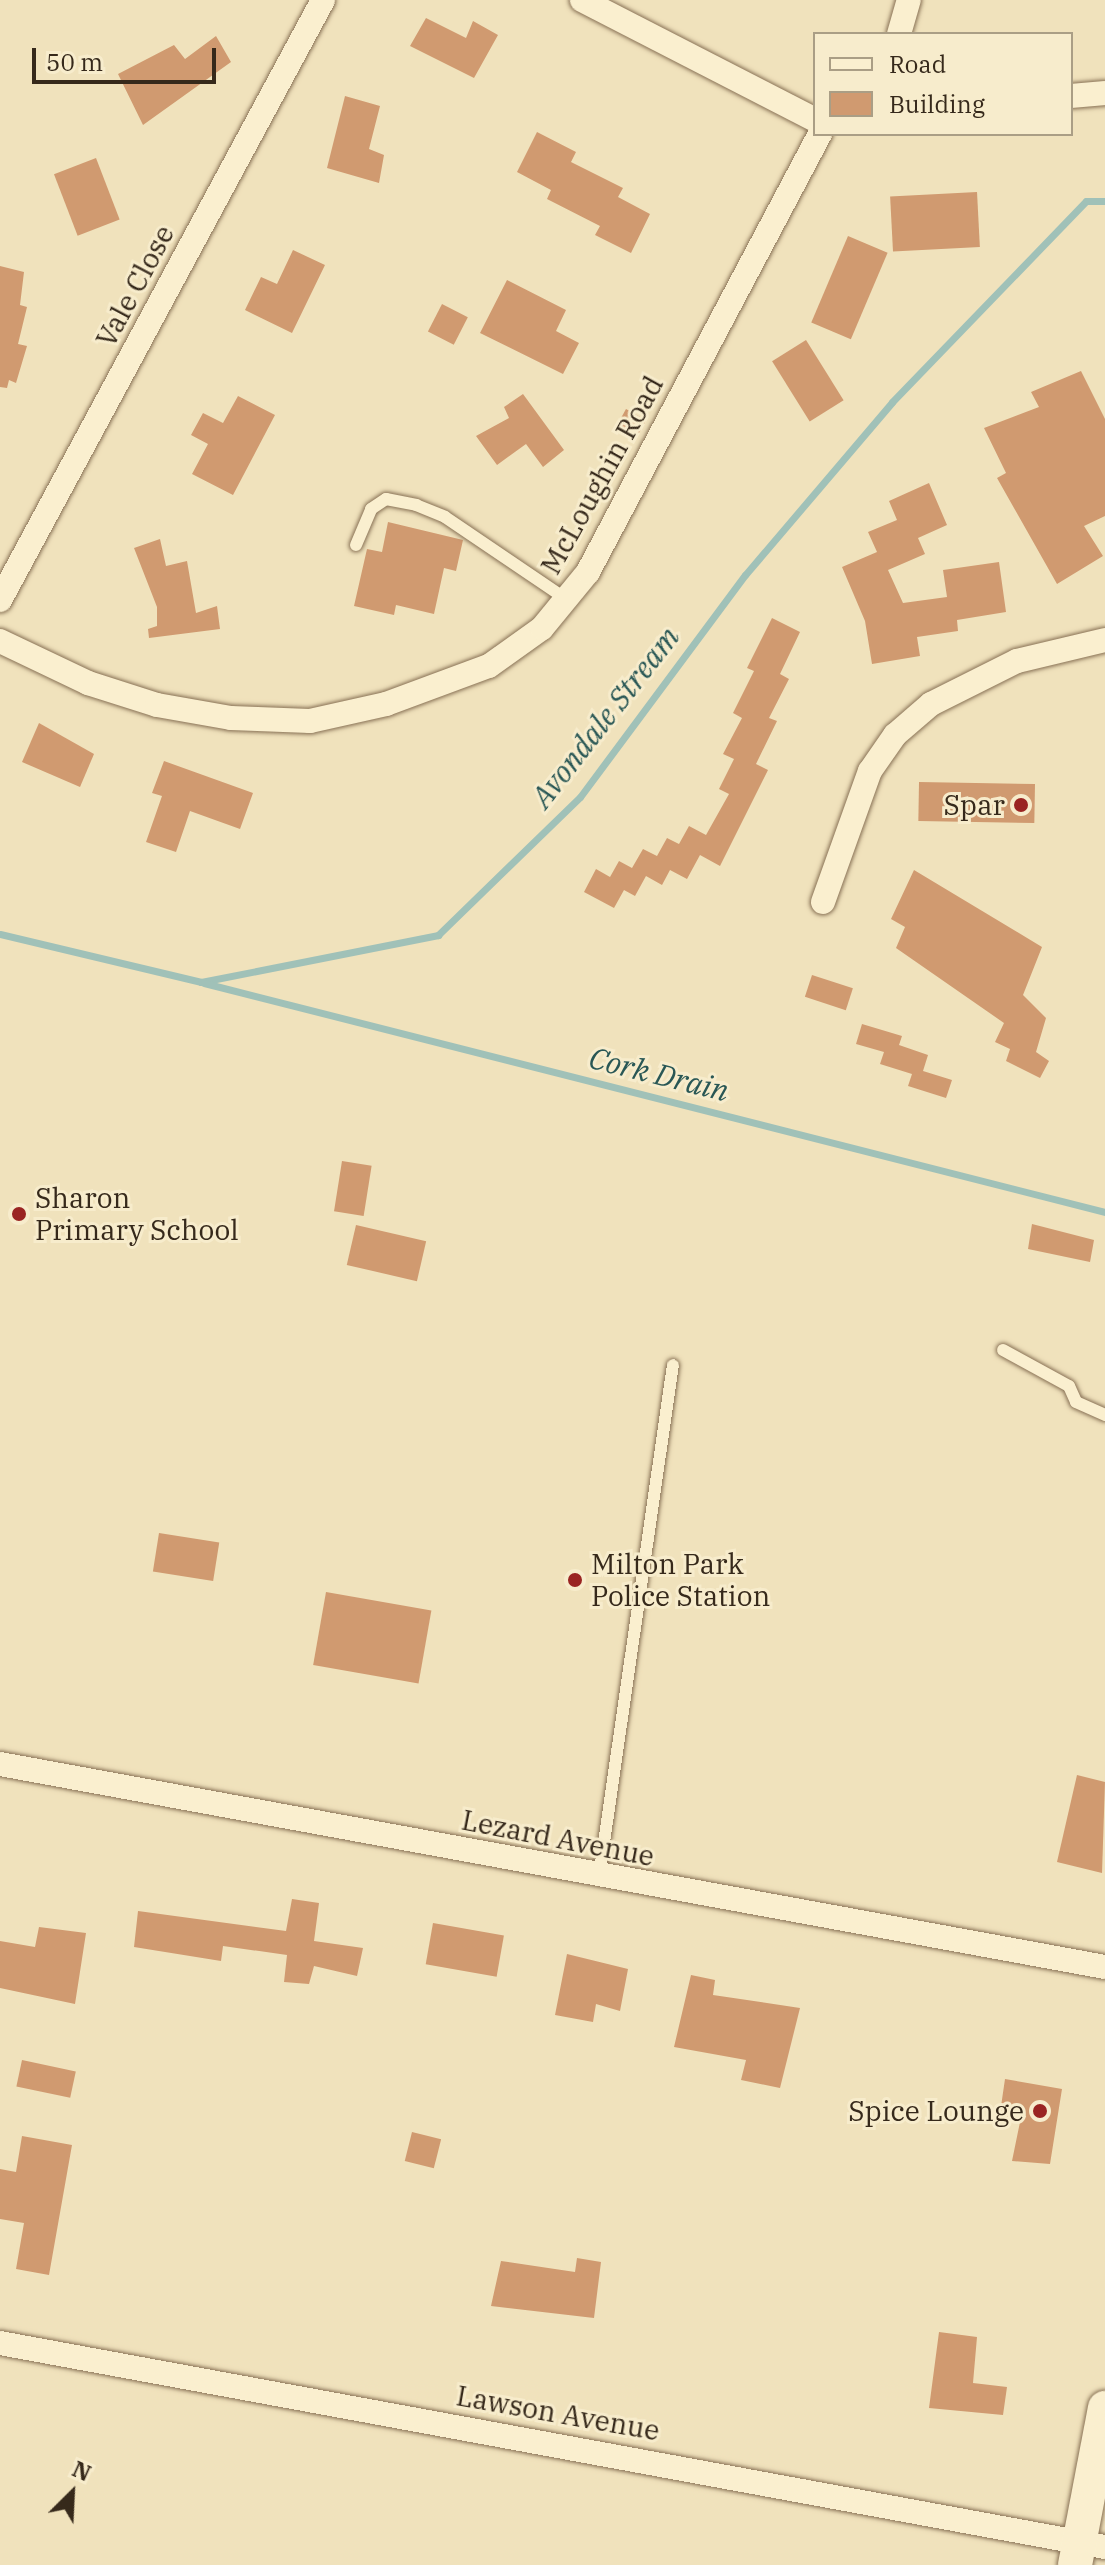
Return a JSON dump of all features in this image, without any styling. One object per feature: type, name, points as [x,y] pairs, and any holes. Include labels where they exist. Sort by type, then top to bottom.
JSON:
[{"type":"main road","points":[[1087,2552],[1105,2408]]},
{"type":"street","name":"Vale Close","points":[[0,600],[323,0]]},
{"type":"street","points":[[582,0],[813,119]]},
{"type":"street","points":[[900,32],[909,0]]},
{"type":"street","points":[[1073,96],[1105,93]]},
{"type":"street","name":"McLoughin Road","points":[[0,641],[88,683],[157,705],[231,718],[310,721],[386,704],[489,666],[542,628],[588,572],[819,136]]},
{"type":"street","points":[[823,902],[870,771],[895,735],[931,704],[1017,661],[1105,640]]},
{"type":"street","name":"Lezard Avenue","points":[[0,1764],[599,1877],[1105,1967]]},
{"type":"street","name":"Lawson Avenue","points":[[0,2343],[785,2485],[1087,2552]]},
{"type":"lane","points":[[356,545],[371,509],[386,499],[416,505],[445,517],[566,599]]},
{"type":"lane","points":[[1003,1350],[1069,1386],[1076,1402],[1105,1415]]},
{"type":"lane","points":[[599,1877],[673,1365]]},
{"type":"building","points":[[426,18],[466,38],[473,21],[498,35],[474,78],[410,46]]},
{"type":"building","points":[[216,36],[231,62],[143,125],[118,74],[174,45],[185,59]]},
{"type":"building","points":[[345,96],[380,106],[369,149],[384,155],[379,183],[327,168]]},
{"type":"building","points":[[537,132],[576,152],[571,162],[623,188],[618,197],[650,214],[631,253],[595,235],[600,226],[547,199],[551,190],[517,172]]},
{"type":"building","points":[[96,158],[120,220],[78,236],[54,174]]},
{"type":"building","points":[[977,192],[980,247],[893,251],[890,197]]},
{"type":"building","points":[[848,236],[888,253],[851,339],[811,323]]},
{"type":"building","points":[[293,250],[325,265],[292,333],[245,310],[261,277],[277,284]]},
{"type":"building","points":[[0,266],[24,272],[20,305],[27,307],[18,344],[27,346],[16,383],[9,380],[7,388],[0,387]]},
{"type":"building","points":[[507,280],[566,310],[556,331],[579,343],[563,374],[480,333]]},
{"type":"building","points":[[442,304],[468,317],[454,345],[428,332]]},
{"type":"building","points":[[806,340],[844,400],[810,421],[772,361]]},
{"type":"building","points":[[1081,371],[1105,419],[1105,516],[1084,526],[1103,556],[1057,584],[997,478],[1006,473],[984,428],[1039,407],[1031,392]]},
{"type":"building","points":[[523,394],[564,450],[543,467],[526,444],[497,465],[476,436],[509,418],[504,407]]},
{"type":"building","points":[[238,396],[275,415],[233,495],[192,474],[208,444],[191,435],[203,413],[223,423]]},
{"type":"building","points":[[626,409],[646,420],[636,438],[616,426]]},
{"type":"building","points":[[929,483],[947,525],[918,538],[925,554],[888,570],[903,603],[947,597],[943,570],[999,562],[1006,612],[957,620],[958,631],[917,637],[920,656],[872,664],[865,621],[842,567],[877,552],[868,532],[897,520],[889,501]]},
{"type":"building","points":[[388,522],[463,540],[456,571],[444,568],[434,614],[396,605],[394,615],[354,606],[367,549],[382,552]]},
{"type":"building","points":[[160,539],[166,566],[187,561],[196,613],[217,606],[220,629],[149,638],[148,629],[157,626],[157,607],[134,548]]},
{"type":"building","points":[[772,618],[800,632],[780,674],[789,679],[769,718],[777,721],[756,764],[768,770],[720,866],[700,855],[687,879],[670,870],[662,885],[646,876],[635,896],[624,890],[614,908],[584,892],[596,869],[610,877],[619,861],[632,868],[643,849],[657,856],[667,838],[679,844],[689,826],[706,835],[729,794],[719,789],[734,759],[723,754],[742,718],[733,713],[754,671],[747,668]]},
{"type":"building","points":[[39,723],[94,754],[80,787],[22,762]]},
{"type":"building","points":[[164,761],[253,793],[240,829],[190,811],[176,852],[146,842],[162,796],[152,793]]},
{"type":"building","points":[[919,782],[1035,784],[1034,823],[918,821]]},
{"type":"building","points":[[914,870],[1042,947],[1023,995],[1046,1018],[1036,1052],[1049,1061],[1040,1078],[1006,1061],[1010,1049],[995,1042],[1004,1023],[896,948],[905,927],[891,919]]},
{"type":"building","points":[[812,975],[853,988],[846,1010],[805,997]]},
{"type":"building","points":[[862,1024],[902,1036],[899,1045],[928,1055],[923,1071],[952,1080],[946,1098],[908,1086],[912,1074],[880,1064],[884,1052],[856,1044]]},
{"type":"building","points":[[342,1161],[372,1166],[364,1216],[334,1211]]},
{"type":"building","points":[[1032,1224],[1094,1240],[1090,1262],[1028,1249]]},
{"type":"building","points":[[356,1225],[426,1241],[417,1281],[347,1265]]},
{"type":"building","points":[[159,1533],[219,1543],[213,1581],[153,1572]]},
{"type":"building","points":[[326,1592],[431,1611],[419,1683],[313,1665]]},
{"type":"building","points":[[1077,1775],[1105,1782],[1102,1873],[1057,1862]]},
{"type":"building","points":[[292,1899],[319,1903],[314,1941],[363,1948],[357,1976],[314,1966],[309,1984],[284,1982],[287,1955],[223,1946],[221,1961],[134,1947],[138,1911],[286,1931]]},
{"type":"building","points":[[433,1923],[504,1936],[497,1977],[426,1964]]},
{"type":"building","points":[[39,1927],[86,1933],[75,2004],[0,1988],[0,1941],[35,1947]]},
{"type":"building","points":[[567,1954],[628,1969],[620,2011],[596,2004],[593,2022],[555,2015]]},
{"type":"building","points":[[691,1975],[715,1980],[713,1995],[800,2008],[780,2088],[741,2080],[746,2060],[674,2047]]},
{"type":"building","points":[[22,2060],[76,2071],[70,2098],[16,2086]]},
{"type":"building","points":[[1005,2079],[1062,2089],[1050,2164],[1012,2161],[1020,2122],[999,2120]]},
{"type":"building","points":[[412,2132],[441,2139],[434,2168],[405,2161]]},
{"type":"building","points":[[22,2136],[72,2145],[49,2275],[16,2269],[24,2223],[0,2219],[0,2169],[16,2172]]},
{"type":"building","points":[[577,2258],[601,2262],[594,2318],[491,2306],[501,2261],[575,2272]]},
{"type":"building","points":[[939,2332],[977,2337],[973,2383],[1007,2387],[1003,2415],[929,2408]]},
{"type":"waterway","name":"Avondale Stream","points":[[0,934],[201,982],[438,935],[580,797],[745,575],[892,402],[1086,201],[1105,201]]},
{"type":"waterway","name":"Cork Drain","points":[[204,983],[1105,1212]]},
{"type":"place","name":"Spar","points":[[1021,805]]},
{"type":"place","name":"Sharon Primary School","points":[[19,1214]]},
{"type":"place","name":"Milton Park Police Station","points":[[575,1580]]},
{"type":"place","name":"Spice Lounge","points":[[1040,2111]]}]
